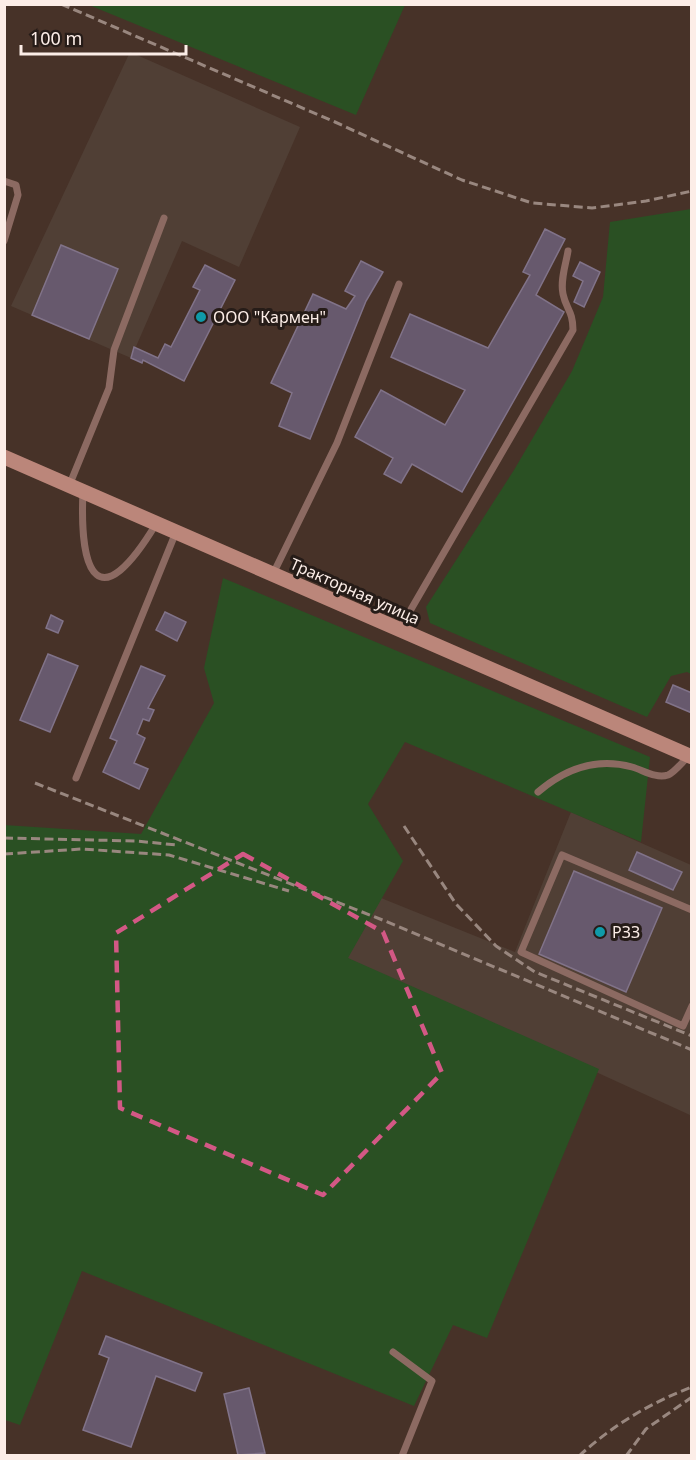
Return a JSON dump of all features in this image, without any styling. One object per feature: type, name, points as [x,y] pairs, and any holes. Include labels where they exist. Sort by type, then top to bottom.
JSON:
[{"type":"main road","name":"Тракторная улица","points":[[4,457],[690,756]]},
{"type":"lane","points":[[4,181],[15,185],[18,195],[4,241]]},
{"type":"lane","points":[[156,523],[144,543],[119,573],[103,579],[90,570],[81,531],[76,488],[109,388],[114,350],[164,218]]},
{"type":"lane","points":[[399,630],[573,330],[573,315],[563,295],[562,284],[568,251]]},
{"type":"lane","points":[[273,574],[337,443],[399,284]]},
{"type":"lane","points":[[76,778],[176,532]]},
{"type":"lane","points":[[538,792],[555,777],[594,764],[603,762],[669,775],[690,756]]},
{"type":"lane","points":[[692,910],[562,855],[521,952],[683,1026],[692,1006]]},
{"type":"lane","points":[[393,1352],[432,1382],[402,1455]]},
{"type":"highlighted area","points":[[243,854],[383,932],[442,1073],[323,1195],[120,1108],[116,933]]},
{"type":"shaded area","points":[[130,52],[300,127],[239,267],[182,241],[131,358],[11,306]]},
{"type":"shaded area","points":[[571,812],[691,865],[690,1115],[347,958],[381,898],[515,952]]},
{"type":"green space","points":[[405,4],[356,115],[89,5]]},
{"type":"green space","points":[[691,209],[691,674],[687,672],[671,676],[647,717],[430,623],[426,607],[514,470],[572,371],[603,297],[610,222]]},
{"type":"green space","points":[[223,578],[650,757],[641,842],[405,742],[368,804],[403,861],[348,958],[599,1069],[487,1338],[453,1325],[414,1406],[82,1271],[20,1425],[5,1420],[4,825],[141,834],[214,703],[204,668]]},
{"type":"building","points":[[545,229],[565,239],[536,295],[564,312],[462,492],[412,464],[401,483],[384,474],[393,458],[355,437],[381,390],[445,425],[465,390],[391,357],[410,314],[488,348],[530,275],[523,272]]},
{"type":"building","points":[[61,245],[118,269],[89,339],[32,315]]},
{"type":"building","points":[[361,261],[383,272],[366,301],[310,439],[279,426],[292,393],[271,383],[313,294],[346,309],[355,296],[345,291]]},
{"type":"building","points":[[580,262],[600,272],[584,307],[574,302],[583,281],[573,276]]},
{"type":"building","name":"ООО \"Кармен\"","points":[[205,265],[235,280],[184,381],[143,360],[142,363],[131,358],[134,347],[158,358],[165,344],[171,347],[200,290],[193,287]]},
{"type":"building","points":[[165,612],[186,622],[177,641],[156,630]]},
{"type":"building","points":[[51,615],[63,621],[58,633],[46,628]]},
{"type":"building","points":[[48,654],[78,666],[50,732],[20,720]]},
{"type":"building","points":[[141,666],[165,676],[148,708],[154,710],[149,721],[143,719],[137,734],[145,738],[134,763],[148,769],[139,789],[103,772],[117,741],[110,738]]},
{"type":"building","points":[[673,685],[692,693],[692,713],[666,702]]},
{"type":"building","points":[[637,852],[682,872],[673,890],[629,870]]},
{"type":"building","name":"РЗЗ","points":[[574,871],[662,908],[626,992],[539,954]]},
{"type":"building","points":[[106,1336],[202,1373],[195,1391],[156,1376],[131,1447],[83,1430],[109,1358],[99,1354]]},
{"type":"building","points":[[249,1388],[265,1453],[238,1455],[224,1394]]},
{"type":"railway","points":[[61,4],[335,122],[462,180],[532,203],[592,208],[646,201],[692,191]]},
{"type":"railway","points":[[35,783],[385,921],[692,1050]]},
{"type":"railway","points":[[404,826],[456,904],[496,946],[535,972],[692,1036]]},
{"type":"railway","points":[[4,838],[136,841],[177,845]]},
{"type":"railway","points":[[4,854],[82,849],[169,855],[289,891]]},
{"type":"railway","points":[[579,1456],[605,1434],[632,1416],[692,1387]]},
{"type":"railway","points":[[626,1456],[646,1429],[692,1397]]},
{"type":"place","name":"ООО \"Кармен\"","points":[[201,317]]},
{"type":"place","name":"РЗЗ","points":[[600,932]]}]
